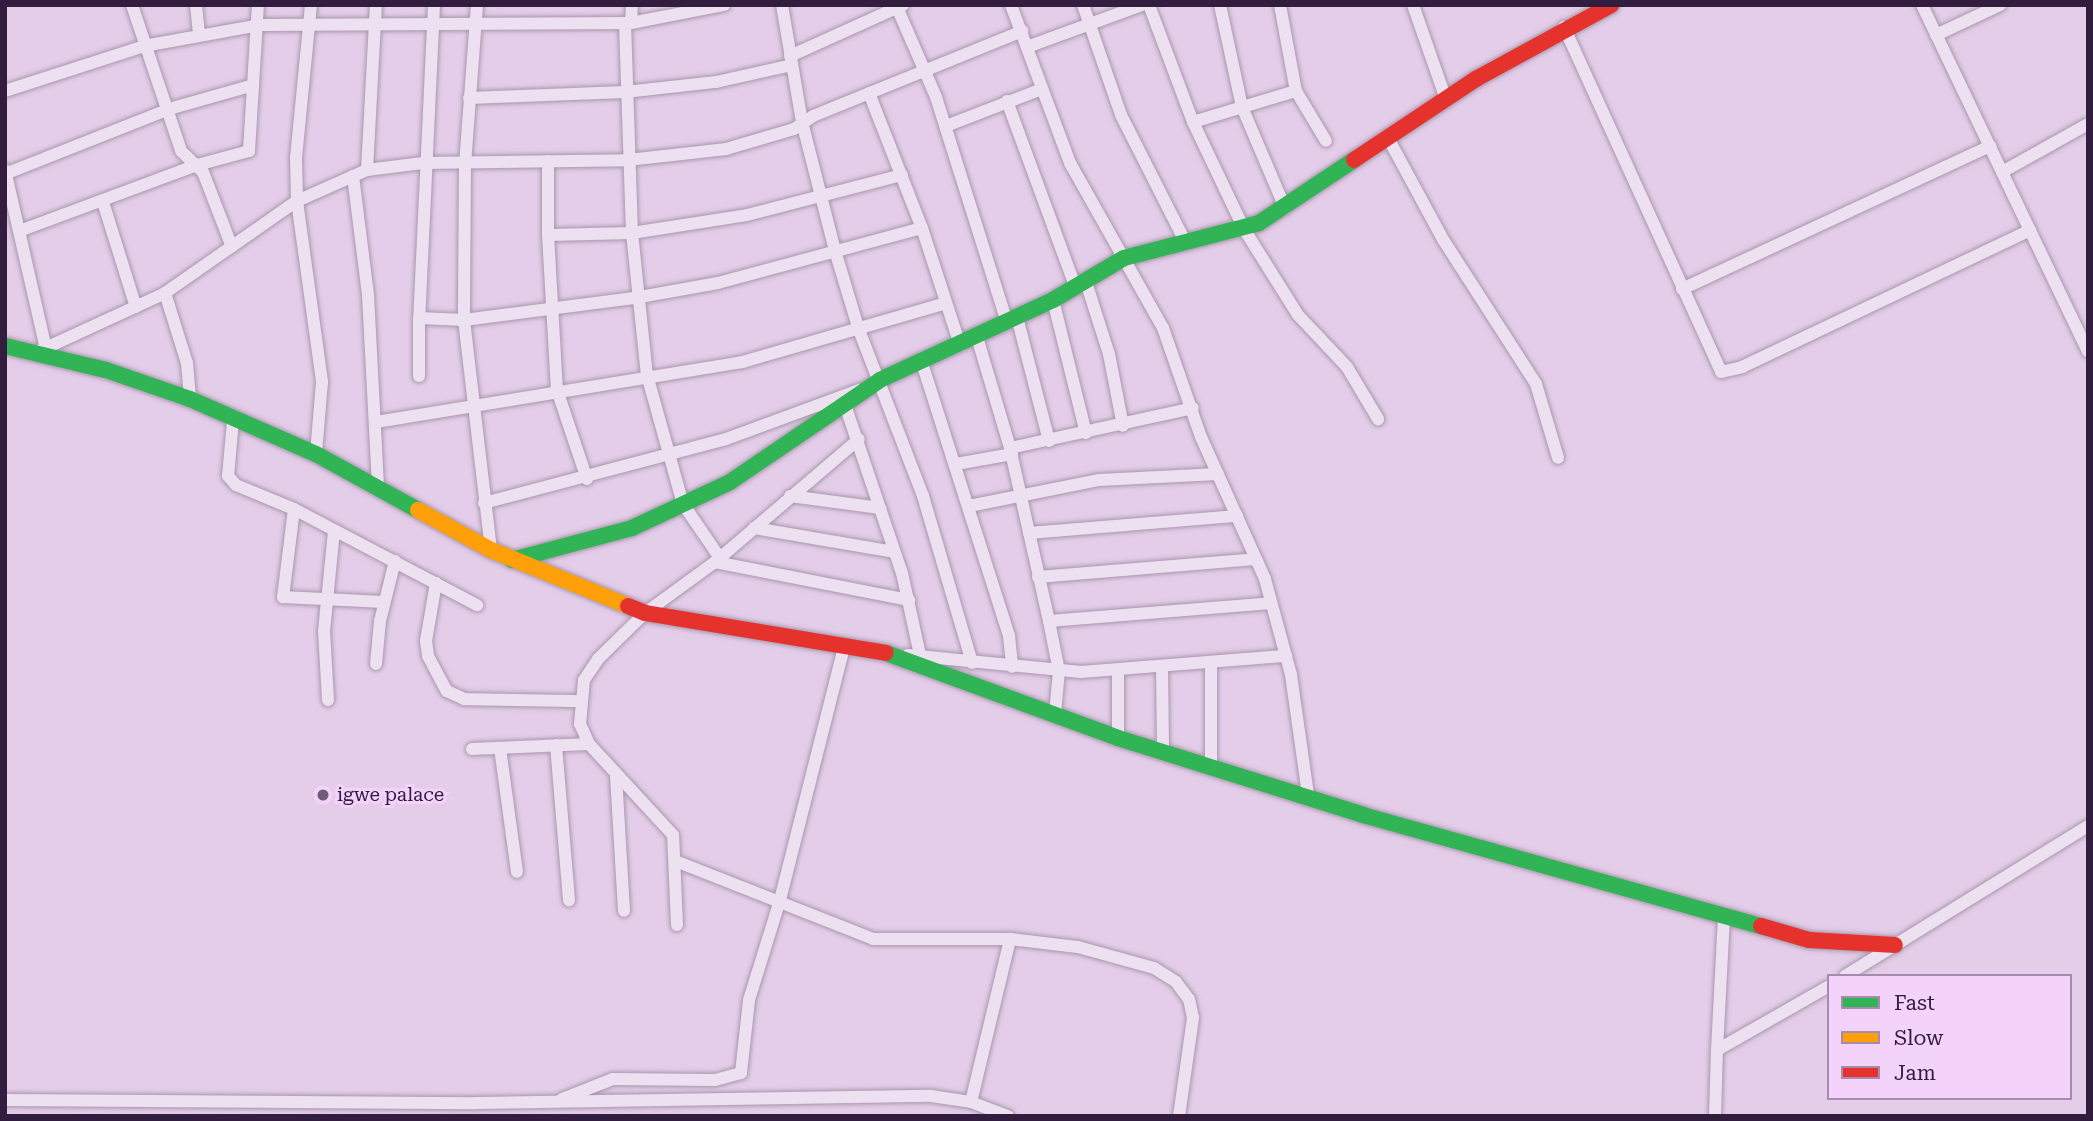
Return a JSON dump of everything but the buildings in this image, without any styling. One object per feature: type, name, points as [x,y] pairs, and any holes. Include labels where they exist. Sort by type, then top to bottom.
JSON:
[{"type":"street","points":[[132,5],[181,150],[197,165],[232,247]]},
{"type":"street","points":[[196,5],[199,35]]},
{"type":"street","points":[[22,230],[197,165],[251,149],[258,5]]},
{"type":"street","points":[[311,5],[296,201],[322,382],[316,454]]},
{"type":"street","points":[[368,170],[371,26],[376,5]]},
{"type":"street","points":[[419,376],[419,318],[425,243],[423,163],[434,5]]},
{"type":"street","points":[[477,5],[465,163],[464,320],[471,405],[491,550]]},
{"type":"street","points":[[632,5],[628,23],[625,92],[632,233],[648,376],[682,504],[717,560],[909,600]]},
{"type":"street","points":[[5,91],[144,46],[259,25],[628,23],[724,5]]},
{"type":"street","points":[[782,5],[802,122],[836,254],[859,330],[923,496],[972,663]]},
{"type":"street","points":[[1011,5],[1070,163],[1163,328],[1218,474],[1255,559],[1286,656],[1308,795]]},
{"type":"street","points":[[1083,5],[1121,114],[1186,243]]},
{"type":"street","points":[[1027,47],[1092,26],[1142,5]]},
{"type":"street","points":[[1149,5],[1193,122],[1244,229],[1297,315],[1347,367],[1378,419]]},
{"type":"street","points":[[1220,5],[1242,107],[1285,208]]},
{"type":"street","points":[[1280,5],[1296,91],[1326,141]]},
{"type":"street","points":[[1413,5],[1446,99]]},
{"type":"street","points":[[512,560],[632,528],[682,504],[771,458],[844,402],[880,380],[1054,300],[1124,258],[1244,229],[1285,208],[1446,99],[1564,27],[1612,5]]},
{"type":"street","points":[[1922,5],[2088,351]]},
{"type":"street","points":[[1936,35],[2000,5]]},
{"type":"street","points":[[469,98],[625,92],[716,82],[791,61],[899,7],[946,126],[1012,319],[1049,441]]},
{"type":"street","points":[[1564,27],[1716,367],[1730,373],[2029,230]]},
{"type":"street","points":[[42,351],[165,293],[296,201],[368,170],[423,163],[628,160],[726,149],[794,129],[802,122],[869,93],[927,73],[1022,31]]},
{"type":"street","points":[[42,351],[22,230],[6,173],[169,109],[253,85]]},
{"type":"street","points":[[946,126],[1042,89]]},
{"type":"street","points":[[1193,122],[1296,91]]},
{"type":"street","points":[[869,93],[922,228],[943,304],[960,345]]},
{"type":"street","points":[[1007,101],[1109,354],[1124,426]]},
{"type":"street","points":[[2002,172],[2088,124]]},
{"type":"street","points":[[1388,138],[1444,241],[1536,384],[1558,458]]},
{"type":"street","points":[[1682,289],[1990,146]]},
{"type":"street","points":[[548,161],[548,235],[557,390],[587,479]]},
{"type":"street","points":[[353,176],[368,295],[378,486]]},
{"type":"street","points":[[548,235],[632,233],[821,199],[902,176]]},
{"type":"street","points":[[103,201],[136,307]]},
{"type":"street","points":[[419,318],[464,320],[640,297],[836,254],[922,228]]},
{"type":"street","points":[[165,293],[187,363],[190,399]]},
{"type":"street","points":[[1054,300],[1086,433]]},
{"type":"street","points":[[376,422],[557,390],[742,362],[943,304]]},
{"type":"street","points":[[977,337],[1011,451],[1049,621],[1059,671],[1055,714]]},
{"type":"street","points":[[5,346],[42,351],[143,381],[190,399],[233,421],[316,454],[512,560],[645,613],[897,655],[920,655],[1059,671],[1118,670],[1286,656]]},
{"type":"street","points":[[922,363],[970,506],[1009,636],[1012,667]]},
{"type":"street","points":[[484,503],[587,479],[726,439],[864,389]]},
{"type":"street","points":[[844,402],[859,439],[909,600],[920,655]]},
{"type":"street","points":[[956,464],[1193,408]]},
{"type":"street","points":[[233,421],[228,476],[236,485],[293,509],[477,604]]},
{"type":"street","points":[[677,925],[678,862],[673,835],[666,823],[616,776],[589,744],[580,724],[584,680],[598,659],[645,613],[717,560],[859,439]]},
{"type":"street","points":[[970,506],[1020,492],[1099,480],[1218,474]]},
{"type":"street","points":[[790,496],[880,508]]},
{"type":"street","points":[[293,509],[283,597],[384,602]]},
{"type":"street","points":[[1029,533],[1237,516]]},
{"type":"street","points":[[754,528],[894,552]]},
{"type":"street","points":[[328,700],[327,599],[334,530]]},
{"type":"street","points":[[1038,577],[1255,559]]},
{"type":"street","points":[[376,664],[384,602],[395,561]]},
{"type":"street","points":[[436,583],[426,641],[428,656],[447,691],[464,699],[580,701]]},
{"type":"street","points":[[1049,621],[1271,603]]},
{"type":"street","points":[[558,1101],[613,1079],[715,1080],[741,1073],[749,1000],[780,900],[845,647]]},
{"type":"street","points":[[897,655],[1163,752],[1724,917],[1809,940],[1895,945]]},
{"type":"street","points":[[1211,662],[1211,766]]},
{"type":"street","points":[[1162,666],[1163,752]]},
{"type":"street","points":[[1118,670],[1118,737]]},
{"type":"street","points":[[472,749],[589,744]]},
{"type":"street","points":[[556,745],[569,900]]},
{"type":"street","points":[[500,748],[517,872]]},
{"type":"street","points":[[616,776],[624,911]]},
{"type":"street","points":[[1848,974],[2088,826]]},
{"type":"street","points":[[678,862],[780,900],[873,939],[1010,939],[1078,947],[1154,968],[1176,982],[1189,999],[1193,1018],[1179,1116]]},
{"type":"street","points":[[1715,1116],[1724,917]]},
{"type":"street","points":[[971,1102],[1010,939]]},
{"type":"street","points":[[1717,1050],[1827,987]]},
{"type":"street","points":[[5,1100],[476,1103],[931,1096],[971,1102],[1008,1116]]},
{"type":"street","points":[[476,1103],[481,1116]]},
{"type":"traffic: fast","points":[[512,560],[632,528],[730,482],[880,380],[1053,300],[1124,258],[1259,223],[1354,160]]},
{"type":"traffic: fast","points":[[5,346],[106,370],[190,399],[316,454],[418,510]]},
{"type":"traffic: fast","points":[[886,653],[1118,738],[1363,815],[1761,926]]},
{"type":"traffic: slow","points":[[418,510],[491,550],[628,606]]},
{"type":"traffic: jam","points":[[1354,160],[1476,79],[1611,5]]},
{"type":"traffic: jam","points":[[628,606],[645,613],[886,653]]},
{"type":"traffic: jam","points":[[1761,926],[1809,940],[1895,945]]},
{"type":"place","name":"igwe palace","points":[[323,795]]}]
